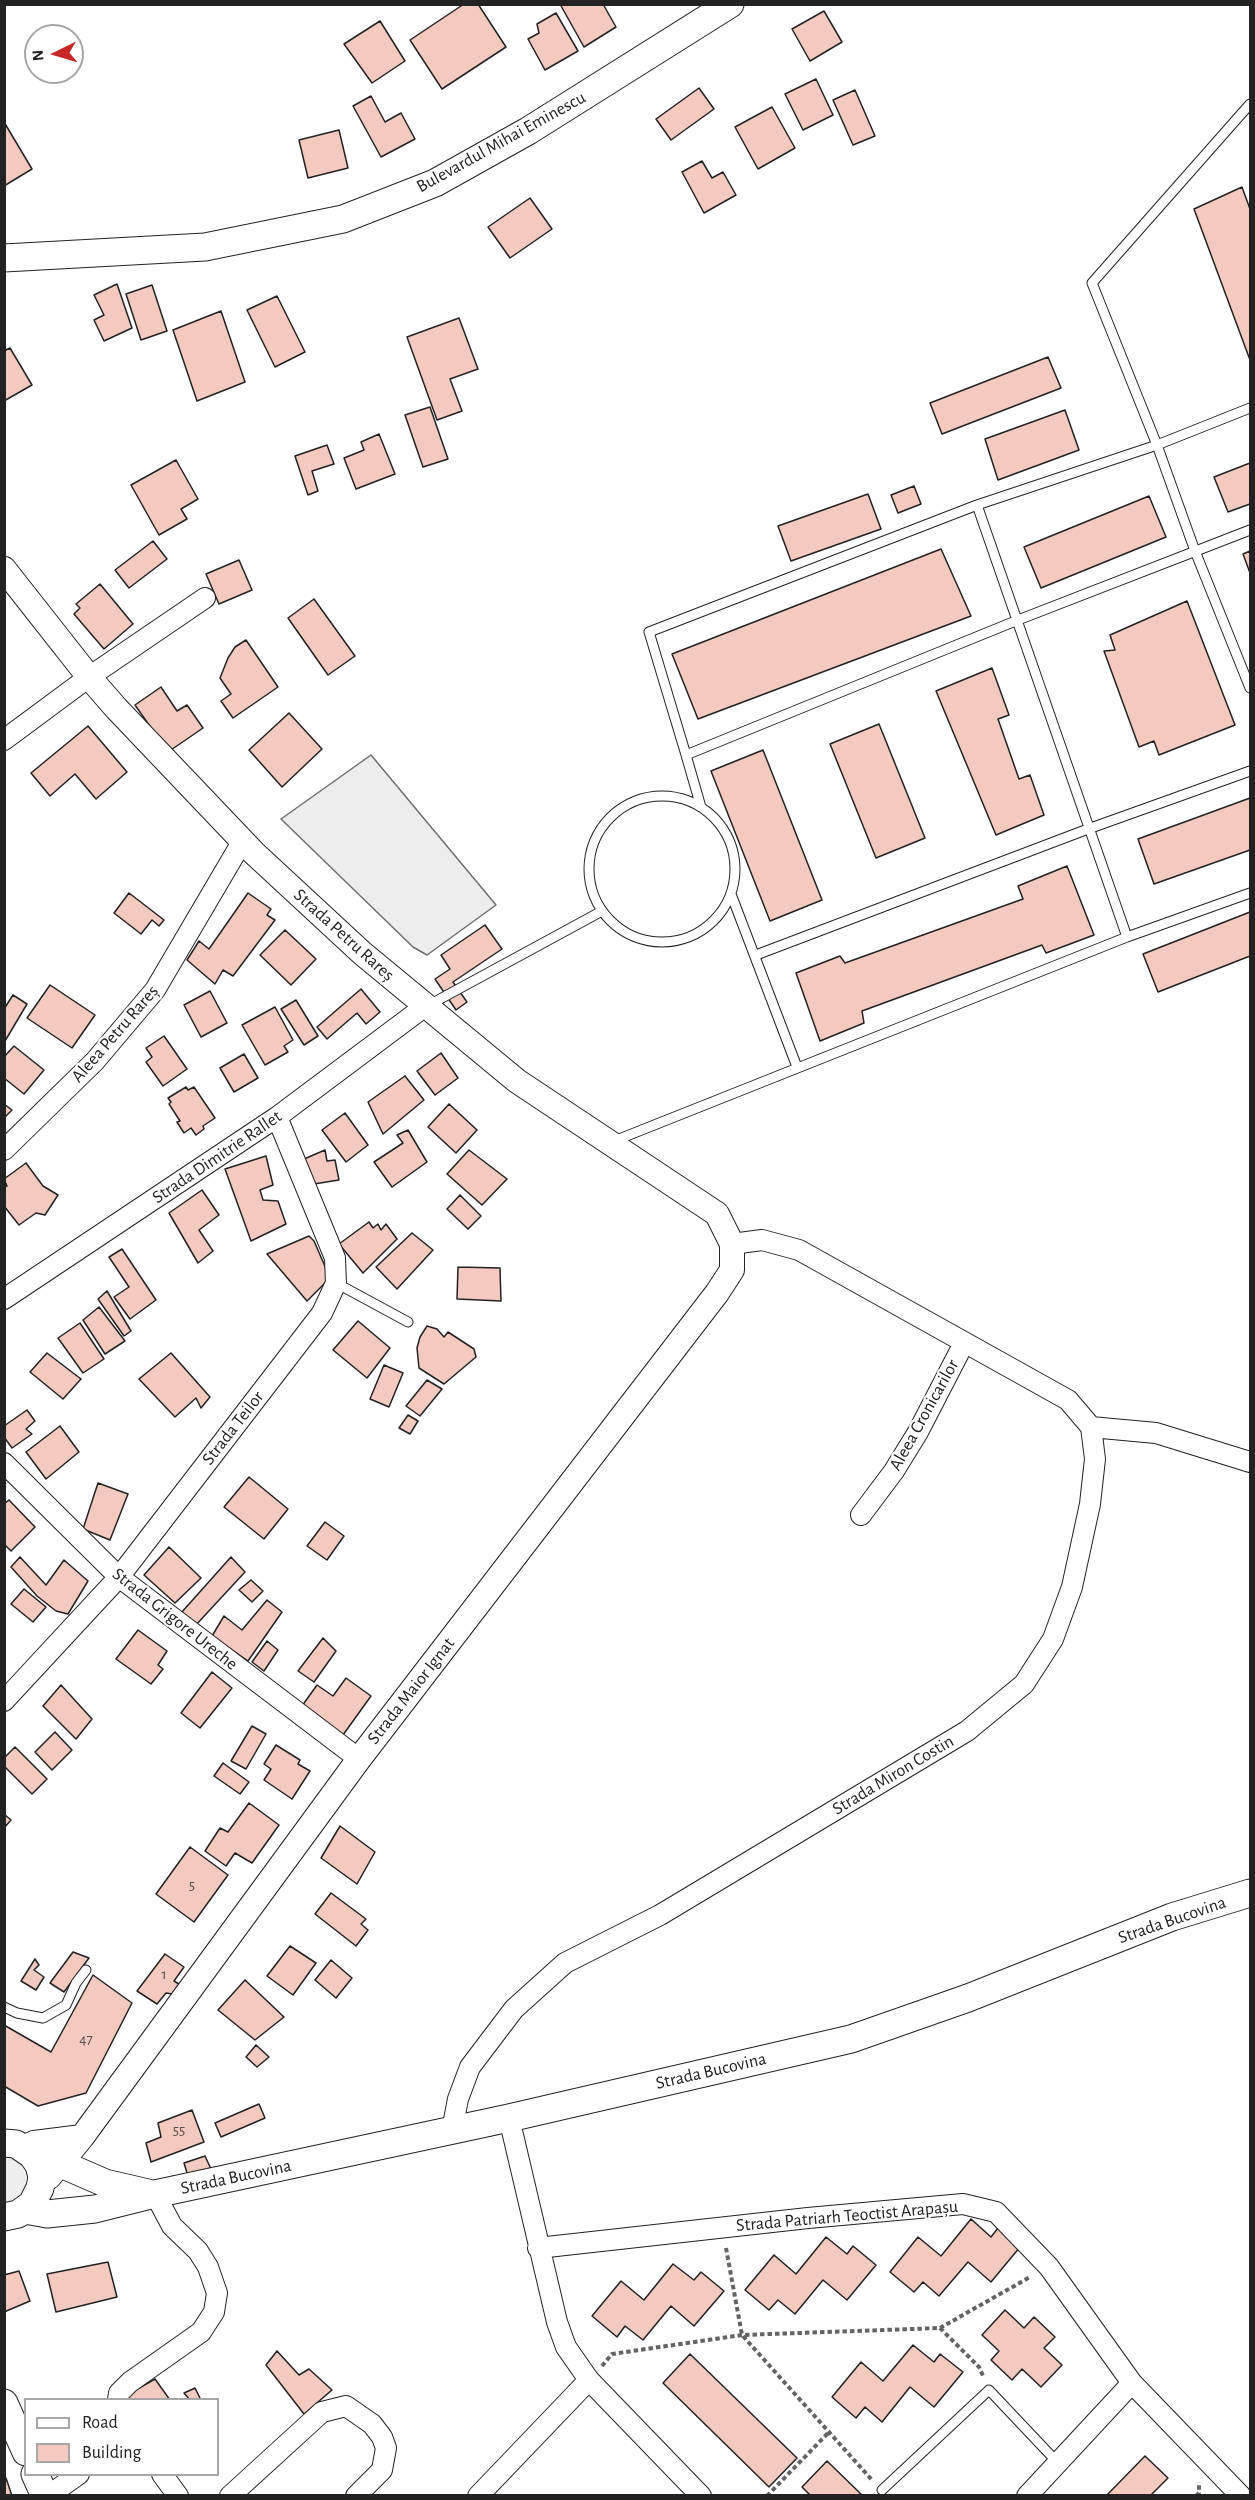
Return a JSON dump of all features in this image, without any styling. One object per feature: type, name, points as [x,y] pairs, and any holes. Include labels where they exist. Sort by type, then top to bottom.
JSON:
[{"type":"main road","name":"Bulevardul Mihai Eminescu","points":[[4,258],[205,247],[344,219],[435,183],[528,131],[730,4]]},
{"type":"main road","name":"Strada Bucovina","points":[[15,2214],[72,2213],[509,2118],[851,2039],[968,1998],[1172,1917],[1251,1893]]},
{"type":"main road","name":"Strada Bucovina","points":[[15,2146],[105,2183],[155,2194]]},
{"type":"main road","points":[[15,2146],[39,2165],[42,2177],[40,2188],[32,2204],[15,2214]]},
{"type":"main road","points":[[4,2403],[18,2445]]},
{"type":"main road","points":[[36,2476],[46,2496]]},
{"type":"street","name":"Strada Petru Rareș","points":[[4,569],[88,677],[242,842],[424,1007],[516,1082],[717,1214],[732,1244]]},
{"type":"street","points":[[4,740],[88,677],[204,598]]},
{"type":"street","name":"Aleea Petru Rareș","points":[[4,1150],[95,1061],[155,990],[242,842]]},
{"type":"street","name":"Strada Dimitrie Rallet","points":[[4,1299],[277,1117],[424,1007]]},
{"type":"street","points":[[277,1117],[335,1258],[336,1283]]},
{"type":"street","points":[[732,1244],[762,1240],[799,1250],[1068,1400],[1092,1426],[1156,1433],[1251,1462]]},
{"type":"street","name":"Strada Maior Ignat","points":[[40,2188],[82,2138],[359,1759],[717,1293],[732,1270],[732,1244]]},
{"type":"street","name":"Strada Teilor","points":[[4,1701],[119,1577],[322,1313],[336,1283]]},
{"type":"street","name":"Aleea Cronicarilor","points":[[861,1515],[894,1471],[918,1432],[964,1343]]},
{"type":"street","name":"Strada Miron Costin","points":[[452,2130],[458,2099],[470,2067],[514,2009],[566,1963],[660,1915],[967,1731],[1024,1684],[1053,1639],[1072,1587],[1090,1504],[1095,1459],[1092,1426]]},
{"type":"street","name":"Strada Grigore Ureche","points":[[4,1463],[119,1577],[359,1759]]},
{"type":"street","points":[[509,2118],[538,2248],[557,2322],[567,2347],[589,2380],[701,2496]]},
{"type":"street","points":[[15,2146],[82,2138]]},
{"type":"street","points":[[118,2398],[119,2393],[130,2382],[201,2332],[214,2312],[217,2293],[208,2267],[198,2251],[172,2226],[155,2194]]},
{"type":"street","name":"Strada Patriarh Teoctist Arapașu","points":[[538,2248],[723,2227],[963,2204],[996,2212],[1049,2267],[1132,2383],[1241,2496]]},
{"type":"street","points":[[478,2496],[589,2380]]},
{"type":"street","points":[[1027,2496],[1132,2383]]},
{"type":"street","points":[[230,2496],[322,2412],[346,2406],[372,2424],[382,2437],[386,2448],[382,2470],[356,2496]]},
{"type":"street","points":[[46,2496],[77,2476]]},
{"type":"street","points":[[163,2476],[177,2496]]},
{"type":"lane","points":[[1251,104],[1092,283],[1157,445],[1195,551],[1251,688]]},
{"type":"lane","points":[[701,807],[648,632],[977,505],[1157,445],[1251,408]]},
{"type":"lane","points":[[977,505],[1127,937]]},
{"type":"lane","points":[[686,755],[1018,620],[1251,530]]},
{"type":"lane","points":[[756,955],[1088,829],[1251,771]]},
{"type":"lane","points":[[658,796],[681,798],[701,807],[720,824],[732,845],[735,869],[731,894],[721,914],[704,930],[683,940],[661,943],[638,939],[618,928],[602,911],[592,891],[589,869],[592,847],[602,827],[618,811],[637,801],[658,796]]},
{"type":"lane","points":[[609,1142],[1127,937],[1251,893]]},
{"type":"lane","points":[[731,894],[797,1067]]},
{"type":"lane","points":[[424,1007],[602,911]]},
{"type":"lane","points":[[336,1283],[408,1322]]},
{"type":"lane","points":[[4,2007],[17,2013],[43,2018],[66,2005],[76,1983],[86,1970]]},
{"type":"lane","points":[[882,2490],[989,2390],[1058,2463]]},
{"type":"path","points":[[723,2227],[742,2335],[882,2490]]},
{"type":"path","points":[[589,2380],[612,2355],[742,2335],[940,2328],[1049,2267]]},
{"type":"path","points":[[940,2328],[978,2367],[989,2390]]},
{"type":"path","points":[[767,2496],[829,2432]]},
{"type":"shaded area","points":[[371,755],[496,905],[427,955],[413,947],[281,819]]},
{"type":"shaded area","points":[[5,2152],[26,2162],[31,2188],[5,2208]]},
{"type":"building","points":[[464,4],[478,4],[506,47],[442,89],[410,40]]},
{"type":"building","points":[[560,4],[603,4],[616,27],[584,47]]},
{"type":"building","points":[[824,11],[842,42],[810,61],[792,29]]},
{"type":"building","points":[[556,13],[578,51],[545,70],[528,39],[539,33],[537,24]]},
{"type":"building","points":[[380,21],[405,61],[372,83],[344,44]]},
{"type":"building","points":[[816,79],[833,115],[803,130],[785,94]]},
{"type":"building","points":[[699,88],[714,109],[671,140],[656,119]]},
{"type":"building","points":[[855,90],[875,136],[853,145],[833,100]]},
{"type":"building","points":[[371,96],[385,122],[401,113],[415,139],[381,157],[353,106]]},
{"type":"building","points":[[772,107],[795,148],[758,169],[735,127]]},
{"type":"building","points":[[4,122],[32,169],[4,186]]},
{"type":"building","points":[[339,130],[348,168],[308,178],[299,140]]},
{"type":"building","points":[[702,161],[712,178],[723,172],[736,195],[704,213],[682,172]]},
{"type":"building","points":[[1242,187],[1250,209],[1250,360],[1194,209]]},
{"type":"building","points":[[530,198],[552,229],[510,258],[488,227]]},
{"type":"building","points":[[117,284],[132,328],[104,341],[94,320],[104,315],[94,295]]},
{"type":"building","points":[[152,285],[167,331],[141,340],[126,294]]},
{"type":"building","points":[[277,296],[305,352],[275,367],[247,310]]},
{"type":"building","points":[[221,311],[245,382],[197,401],[173,330]]},
{"type":"building","points":[[459,318],[478,369],[450,379],[462,411],[437,420],[407,337]]},
{"type":"building","points":[[10,348],[32,385],[4,401],[4,351]]},
{"type":"building","points":[[1048,357],[1061,388],[942,434],[930,403]]},
{"type":"building","points":[[430,407],[448,459],[423,467],[405,415]]},
{"type":"building","points":[[1065,410],[1079,450],[998,480],[985,439]]},
{"type":"building","points":[[379,434],[395,474],[356,489],[344,458],[364,450],[361,442]]},
{"type":"building","points":[[327,445],[334,464],[312,471],[318,491],[308,495],[295,456]]},
{"type":"building","points":[[176,460],[198,499],[181,509],[187,519],[159,535],[131,485]]},
{"type":"building","points":[[1250,463],[1250,504],[1228,512],[1214,477]]},
{"type":"building","points":[[914,486],[921,504],[898,513],[891,495]]},
{"type":"building","points":[[868,494],[881,529],[791,561],[778,526]]},
{"type":"building","points":[[1149,496],[1166,537],[1041,588],[1024,547]]},
{"type":"building","points":[[153,541],[167,559],[129,588],[115,570]]},
{"type":"building","points":[[941,549],[971,616],[698,719],[672,654]]},
{"type":"building","points":[[1250,551],[1250,573],[1243,554]]},
{"type":"building","points":[[239,560],[252,590],[219,604],[206,574]]},
{"type":"building","points":[[100,584],[133,624],[104,649],[74,614],[80,608],[76,604]]},
{"type":"building","points":[[314,599],[355,656],[328,675],[288,618]]},
{"type":"building","points":[[1187,601],[1235,725],[1159,755],[1154,741],[1139,747],[1104,651],[1115,650],[1110,635]]},
{"type":"building","points":[[246,640],[278,687],[233,718],[221,701],[231,694],[220,678],[235,647]]},
{"type":"building","points":[[992,668],[1009,715],[998,719],[1019,779],[1030,775],[1044,815],[996,835],[936,691]]},
{"type":"building","points":[[161,687],[177,711],[187,705],[203,728],[168,752],[135,705]]},
{"type":"building","points":[[289,713],[322,749],[282,787],[249,750]]},
{"type":"building","points":[[879,724],[925,838],[876,858],[830,744]]},
{"type":"building","points":[[88,726],[127,772],[96,799],[75,774],[50,796],[31,773]]},
{"type":"building","points":[[763,750],[822,900],[770,921],[711,771]]},
{"type":"building","points":[[1250,798],[1250,850],[1154,884],[1138,839]]},
{"type":"building","points":[[1067,866],[1094,935],[1046,953],[1042,945],[862,1011],[864,1023],[820,1041],[796,973],[840,956],[845,963],[1023,899],[1018,886]]},
{"type":"building","points":[[129,893],[164,920],[159,926],[152,920],[141,934],[114,913]]},
{"type":"building","points":[[248,893],[271,909],[267,915],[275,920],[233,976],[223,970],[215,984],[187,960],[199,941],[209,949]]},
{"type":"building","points":[[1250,912],[1250,956],[1158,992],[1143,954]]},
{"type":"building","points":[[485,925],[502,949],[453,982],[467,1002],[456,1010],[435,979],[450,969],[441,955]]},
{"type":"building","points":[[285,930],[316,959],[291,985],[260,955]]},
{"type":"building","points":[[50,985],[95,1015],[72,1048],[27,1018]]},
{"type":"building","points":[[361,989],[380,1012],[366,1024],[357,1013],[327,1039],[317,1027]]},
{"type":"building","points":[[210,991],[227,1023],[201,1037],[184,1005]]},
{"type":"building","points":[[13,995],[27,1004],[5,1041],[4,1009]]},
{"type":"building","points":[[296,1000],[318,1036],[304,1045],[281,1009]]},
{"type":"building","points":[[275,1007],[293,1040],[284,1046],[288,1052],[265,1065],[242,1025]]},
{"type":"building","points":[[164,1036],[187,1069],[163,1086],[146,1062],[152,1057],[146,1048]]},
{"type":"building","points":[[14,1046],[44,1070],[24,1094],[4,1078],[4,1057]]},
{"type":"building","points":[[441,1053],[458,1078],[435,1095],[417,1071]]},
{"type":"building","points":[[244,1054],[258,1078],[234,1092],[220,1068]]},
{"type":"building","points":[[405,1076],[424,1100],[383,1134],[368,1102]]},
{"type":"building","points":[[186,1087],[188,1090],[194,1087],[215,1118],[203,1126],[204,1129],[196,1135],[191,1128],[184,1133],[177,1122],[180,1121],[169,1104],[171,1102],[168,1098]]},
{"type":"building","points":[[4,1104],[12,1110],[4,1118]]},
{"type":"building","points":[[449,1104],[477,1130],[456,1153],[428,1127]]},
{"type":"building","points":[[345,1113],[368,1145],[346,1162],[322,1130]]},
{"type":"building","points":[[408,1130],[427,1162],[392,1187],[374,1162],[403,1143],[397,1135]]},
{"type":"building","points":[[325,1150],[327,1161],[335,1160],[339,1180],[314,1184],[304,1159]]},
{"type":"building","points":[[469,1150],[507,1179],[482,1205],[447,1174]]},
{"type":"building","points":[[266,1156],[273,1185],[260,1190],[263,1200],[278,1201],[286,1224],[251,1241],[225,1169]]},
{"type":"building","points":[[26,1163],[43,1186],[58,1195],[45,1215],[36,1213],[19,1225],[4,1206],[4,1188],[7,1186],[4,1179]]},
{"type":"building","points":[[202,1190],[219,1215],[199,1230],[213,1251],[198,1263],[169,1213]]},
{"type":"building","points":[[460,1195],[481,1216],[468,1229],[447,1209]]},
{"type":"building","points":[[369,1222],[373,1228],[378,1224],[381,1230],[386,1224],[397,1239],[363,1273],[339,1244]]},
{"type":"building","points":[[412,1233],[433,1250],[397,1289],[376,1267]]},
{"type":"building","points":[[309,1236],[314,1241],[330,1278],[307,1301],[267,1254]]},
{"type":"building","points":[[122,1249],[156,1300],[130,1319],[114,1297],[129,1287],[109,1257]]},
{"type":"building","points":[[458,1267],[500,1268],[501,1301],[457,1299]]},
{"type":"building","points":[[107,1291],[131,1331],[124,1336],[98,1299]]},
{"type":"building","points":[[99,1307],[125,1341],[105,1354],[83,1320]]},
{"type":"building","points":[[358,1321],[390,1348],[367,1378],[333,1350]]},
{"type":"building","points":[[80,1323],[104,1359],[83,1373],[58,1338]]},
{"type":"building","points":[[427,1326],[437,1329],[444,1337],[448,1332],[474,1349],[476,1357],[444,1384],[419,1368],[417,1348],[420,1337]]},
{"type":"building","points":[[47,1353],[81,1379],[63,1399],[30,1372]]},
{"type":"building","points":[[171,1353],[210,1397],[201,1408],[196,1398],[175,1417],[139,1379]]},
{"type":"building","points":[[384,1365],[403,1373],[389,1407],[370,1399]]},
{"type":"building","points":[[427,1380],[442,1389],[420,1416],[406,1406]]},
{"type":"building","points":[[27,1410],[35,1421],[26,1429],[32,1434],[12,1448],[4,1437],[4,1426]]},
{"type":"building","points":[[408,1415],[418,1421],[410,1434],[399,1428]]},
{"type":"building","points":[[60,1426],[79,1452],[46,1479],[26,1452]]},
{"type":"building","points":[[249,1477],[288,1509],[264,1539],[224,1507]]},
{"type":"building","points":[[98,1483],[128,1494],[110,1540],[83,1529]]},
{"type":"building","points":[[9,1500],[35,1527],[11,1551],[4,1544],[4,1504]]},
{"type":"building","points":[[325,1522],[344,1536],[327,1560],[307,1546]]},
{"type":"building","points":[[169,1547],[201,1578],[175,1603],[144,1575]]},
{"type":"building","points":[[20,1557],[46,1585],[64,1560],[88,1581],[68,1614],[56,1611],[37,1596],[11,1567]]},
{"type":"building","points":[[231,1557],[245,1572],[195,1626],[181,1613]]},
{"type":"building","points":[[251,1580],[263,1591],[252,1602],[239,1590]]},
{"type":"building","points":[[24,1589],[46,1607],[33,1622],[11,1604]]},
{"type":"building","points":[[267,1600],[282,1612],[248,1661],[212,1636],[224,1616],[242,1630]]},
{"type":"building","points":[[138,1630],[167,1651],[158,1665],[163,1669],[151,1684],[116,1659]]},
{"type":"building","points":[[323,1638],[336,1651],[314,1682],[298,1671]]},
{"type":"building","points":[[267,1641],[278,1650],[264,1671],[252,1662]]},
{"type":"building","points":[[212,1672],[232,1688],[200,1728],[181,1713]]},
{"type":"building","points":[[346,1678],[371,1696],[343,1735],[302,1706],[317,1685],[333,1696]]},
{"type":"building","points":[[61,1685],[92,1719],[76,1739],[43,1706]]},
{"type":"building","points":[[252,1726],[266,1734],[246,1769],[231,1761]]},
{"type":"building","points":[[55,1732],[72,1750],[52,1770],[35,1752]]},
{"type":"building","points":[[276,1745],[300,1760],[298,1764],[310,1771],[292,1799],[264,1780],[271,1769],[264,1764]]},
{"type":"building","points":[[15,1747],[47,1779],[32,1794],[4,1766],[4,1758]]},
{"type":"building","points":[[223,1763],[249,1782],[240,1794],[214,1776]]},
{"type":"building","points":[[249,1803],[279,1825],[252,1863],[235,1853],[226,1866],[205,1851],[220,1828],[228,1832]]},
{"type":"building","points":[[4,1814],[11,1820],[4,1828]]},
{"type":"building","points":[[340,1826],[375,1852],[357,1884],[321,1858]]},
{"type":"building","points":[[190,1847],[228,1875],[194,1922],[156,1894]]},
{"type":"building","points":[[331,1893],[366,1919],[361,1924],[368,1930],[356,1946],[315,1914]]},
{"type":"building","points":[[290,1946],[316,1963],[293,1995],[267,1976]]},
{"type":"building","points":[[73,1952],[89,1958],[64,1992],[50,1983]]},
{"type":"building","points":[[165,1954],[184,1967],[174,1981],[179,1984],[172,1994],[166,1993],[157,2004],[137,1991]]},
{"type":"building","points":[[35,1959],[39,1965],[34,1970],[44,1977],[36,1990],[21,1981]]},
{"type":"building","points":[[331,1960],[352,1978],[336,1998],[315,1980]]},
{"type":"building","points":[[93,1975],[132,2003],[86,2093],[38,2106],[4,2086],[4,2025],[51,2052]]},
{"type":"building","points":[[245,1980],[284,2017],[255,2040],[218,2010]]},
{"type":"building","points":[[256,2045],[269,2057],[257,2067],[246,2057]]},
{"type":"building","points":[[259,2104],[265,2118],[221,2137],[215,2123]]},
{"type":"building","points":[[192,2110],[204,2142],[151,2162],[146,2143],[161,2137],[158,2123]]},
{"type":"building","points":[[205,2156],[211,2169],[188,2176],[184,2163]]},
{"type":"building","points":[[971,2219],[991,2237],[998,2228],[1020,2247],[991,2282],[968,2262],[939,2296],[923,2282],[914,2292],[890,2272],[918,2237],[941,2256]]},
{"type":"building","points":[[826,2237],[847,2254],[853,2246],[876,2265],[847,2300],[823,2280],[795,2314],[778,2300],[769,2310],[745,2290],[774,2255],[796,2274]]},
{"type":"building","points":[[108,2262],[117,2297],[56,2312],[47,2274]]},
{"type":"building","points":[[673,2264],[694,2280],[701,2272],[724,2291],[694,2326],[671,2306],[643,2340],[625,2326],[617,2337],[592,2316],[621,2281],[644,2300]]},
{"type":"building","points":[[19,2271],[30,2301],[4,2312],[4,2275]]},
{"type":"building","points":[[1005,2310],[1024,2328],[1034,2317],[1055,2337],[1044,2348],[1062,2365],[1041,2387],[1022,2369],[1012,2380],[991,2360],[999,2351],[982,2335]]},
{"type":"building","points":[[913,2345],[934,2362],[940,2354],[963,2372],[934,2407],[910,2387],[882,2422],[865,2407],[856,2418],[832,2397],[861,2362],[883,2381]]},
{"type":"building","points":[[277,2351],[299,2375],[309,2369],[332,2390],[304,2414],[266,2365]]},
{"type":"building","points":[[690,2354],[797,2458],[769,2487],[663,2383]]},
{"type":"building","points":[[155,2379],[169,2398],[126,2398],[125,2396]]},
{"type":"building","points":[[195,2388],[200,2398],[188,2398],[184,2393]]},
{"type":"building","points":[[1145,2456],[1168,2478],[1150,2496],[1106,2496]]},
{"type":"building","points":[[827,2461],[863,2496],[811,2496],[802,2487]]},
{"type":"building","points":[[4,2478],[6,2478],[12,2496],[4,2496]]}]
